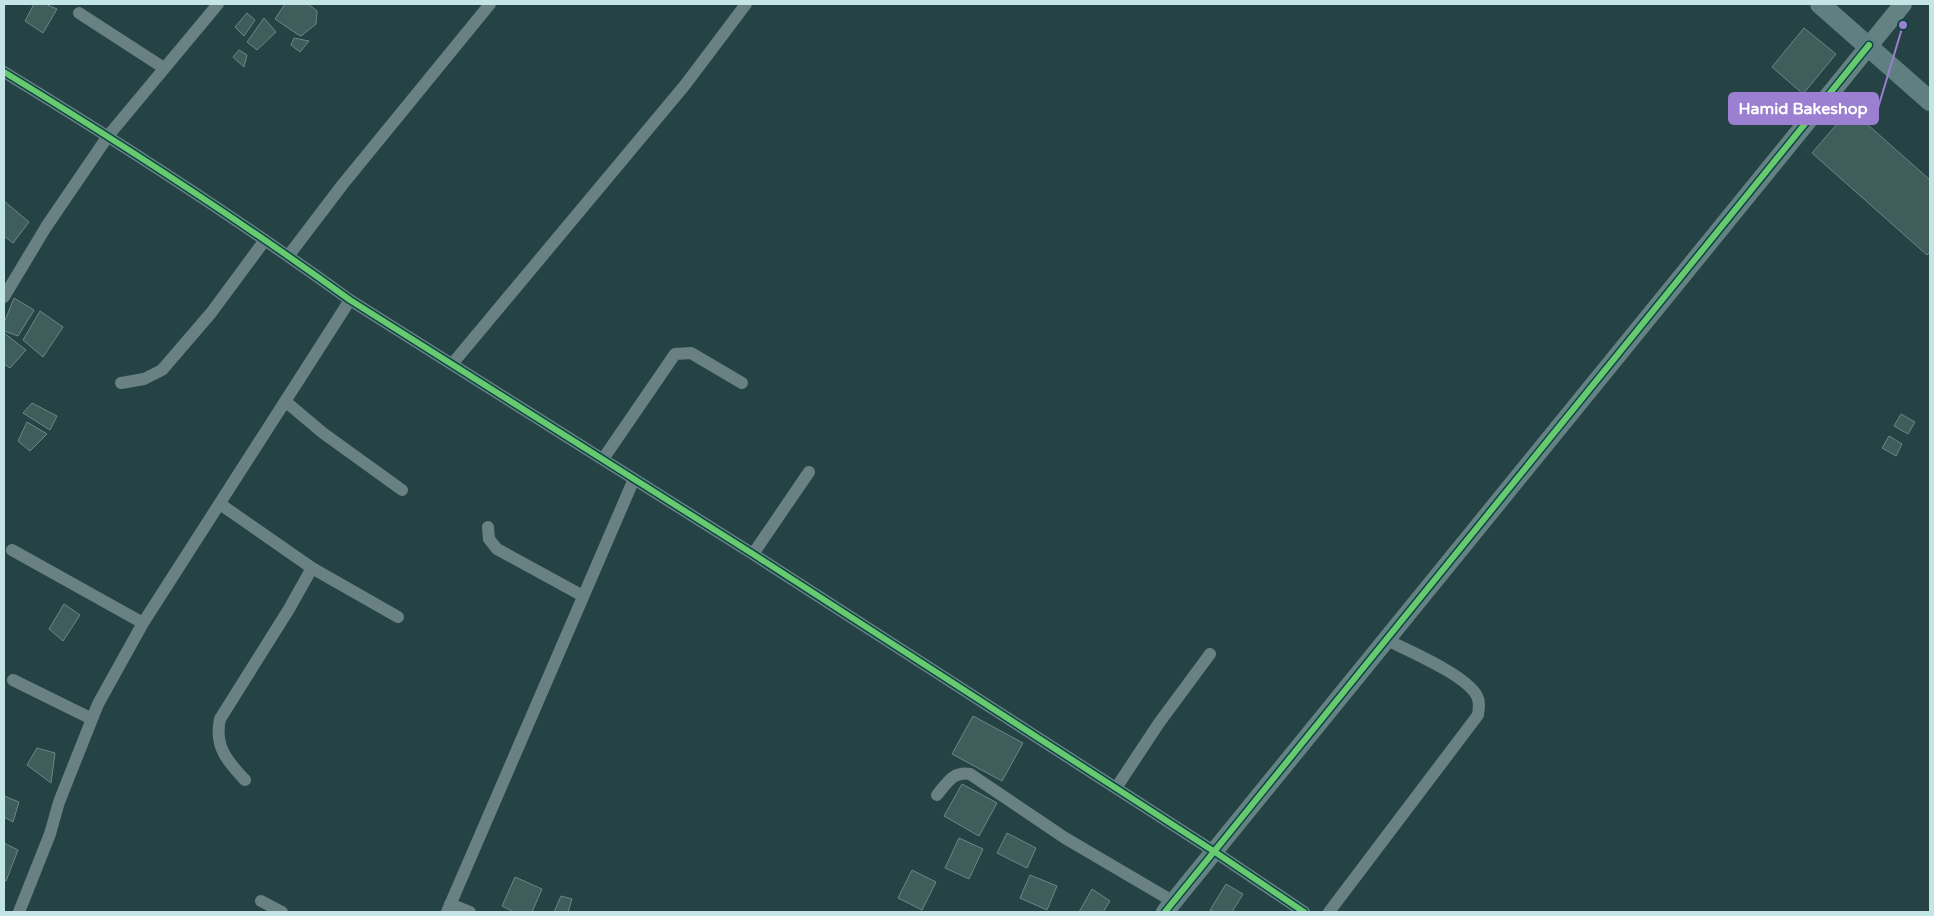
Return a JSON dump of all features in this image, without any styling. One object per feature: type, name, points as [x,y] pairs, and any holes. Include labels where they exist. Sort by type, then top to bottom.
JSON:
[{"type":"main road","points":[[1820,4],[1930,101]]},
{"type":"street","points":[[4,297],[46,227],[108,136],[218,4]]},
{"type":"street","points":[[289,256],[343,184],[490,4]]},
{"type":"street","points":[[453,363],[685,86],[746,4]]},
{"type":"street","points":[[937,795],[953,776],[959,773],[970,774],[1169,907],[1904,4]]},
{"type":"street","points":[[79,13],[164,68]]},
{"type":"street","points":[[4,72],[108,136],[289,256],[350,300],[453,363],[753,554],[1215,852],[1304,912]]},
{"type":"street","points":[[121,383],[144,379],[162,370],[211,312],[265,240]]},
{"type":"street","points":[[19,912],[50,834],[58,802],[98,704],[143,623],[350,300]]},
{"type":"street","points":[[603,459],[676,354],[691,353],[742,383]]},
{"type":"street","points":[[285,401],[323,433],[402,490]]},
{"type":"street","points":[[753,554],[809,472]]},
{"type":"street","points":[[470,912],[449,908],[634,479]]},
{"type":"street","points":[[220,504],[312,568],[398,617]]},
{"type":"street","points":[[488,526],[489,539],[497,549],[583,596]]},
{"type":"street","points":[[12,550],[143,623]]},
{"type":"street","points":[[245,780],[227,762],[221,752],[218,739],[220,719],[289,609],[312,568]]},
{"type":"street","points":[[1329,912],[1478,715],[1479,701],[1467,684],[1440,667],[1387,640]]},
{"type":"street","points":[[1116,788],[1159,723],[1210,654]]},
{"type":"street","points":[[13,680],[92,719]]},
{"type":"street","points":[[261,901],[282,912]]},
{"type":"building","points":[[34,4],[45,4],[57,9],[43,33],[25,21]]},
{"type":"building","points":[[285,4],[308,4],[317,11],[316,24],[301,36],[297,34],[275,19]]},
{"type":"building","points":[[247,13],[255,20],[244,36],[235,27]]},
{"type":"building","points":[[264,18],[276,32],[257,50],[247,42]]},
{"type":"building","points":[[1804,28],[1836,54],[1803,94],[1772,67]]},
{"type":"building","points":[[294,38],[309,41],[300,52],[291,45]]},
{"type":"building","points":[[239,50],[247,55],[244,67],[233,57]]},
{"type":"building","points":[[1850,109],[1930,180],[1930,252],[1927,255],[1812,153]]},
{"type":"building","points":[[4,201],[29,222],[13,243],[4,236]]},
{"type":"building","points":[[14,298],[34,310],[18,336],[4,331],[4,323]]},
{"type":"building","points":[[40,311],[63,327],[43,357],[23,340]]},
{"type":"building","points":[[4,333],[26,350],[10,368],[4,364]]},
{"type":"building","points":[[32,403],[57,416],[50,430],[23,413]]},
{"type":"building","points":[[1901,414],[1915,422],[1908,434],[1894,426]]},
{"type":"building","points":[[27,422],[47,434],[30,451],[18,441]]},
{"type":"building","points":[[1889,436],[1902,444],[1896,456],[1882,448]]},
{"type":"building","points":[[64,604],[80,615],[63,641],[49,629]]},
{"type":"building","points":[[973,716],[1023,743],[1002,781],[952,754]]},
{"type":"building","points":[[37,748],[55,753],[51,783],[27,765]]},
{"type":"building","points":[[962,784],[997,803],[979,836],[944,816]]},
{"type":"building","points":[[4,796],[19,802],[13,822],[4,817]]},
{"type":"building","points":[[1007,833],[1036,848],[1027,868],[997,853]]},
{"type":"building","points":[[959,838],[983,849],[969,879],[945,868]]},
{"type":"building","points":[[4,843],[18,850],[6,881],[4,880]]},
{"type":"building","points":[[912,870],[936,882],[922,910],[898,898]]},
{"type":"building","points":[[1030,875],[1057,886],[1047,910],[1020,898]]},
{"type":"building","points":[[515,877],[542,889],[532,912],[514,912],[502,906]]},
{"type":"building","points":[[1226,884],[1243,894],[1232,912],[1215,912],[1210,910]]},
{"type":"building","points":[[1092,889],[1110,901],[1103,912],[1079,912]]},
{"type":"building","points":[[561,896],[572,899],[568,912],[554,912]]},
{"type":"cycle path","points":[[1165,912],[1869,45]]},
{"type":"cycle path","points":[[4,72],[179,183],[265,240],[350,300],[753,554],[1215,852],[1304,912]]},
{"type":"place","name":"Hamid Bakeshop","points":[[1903,25]]}]
